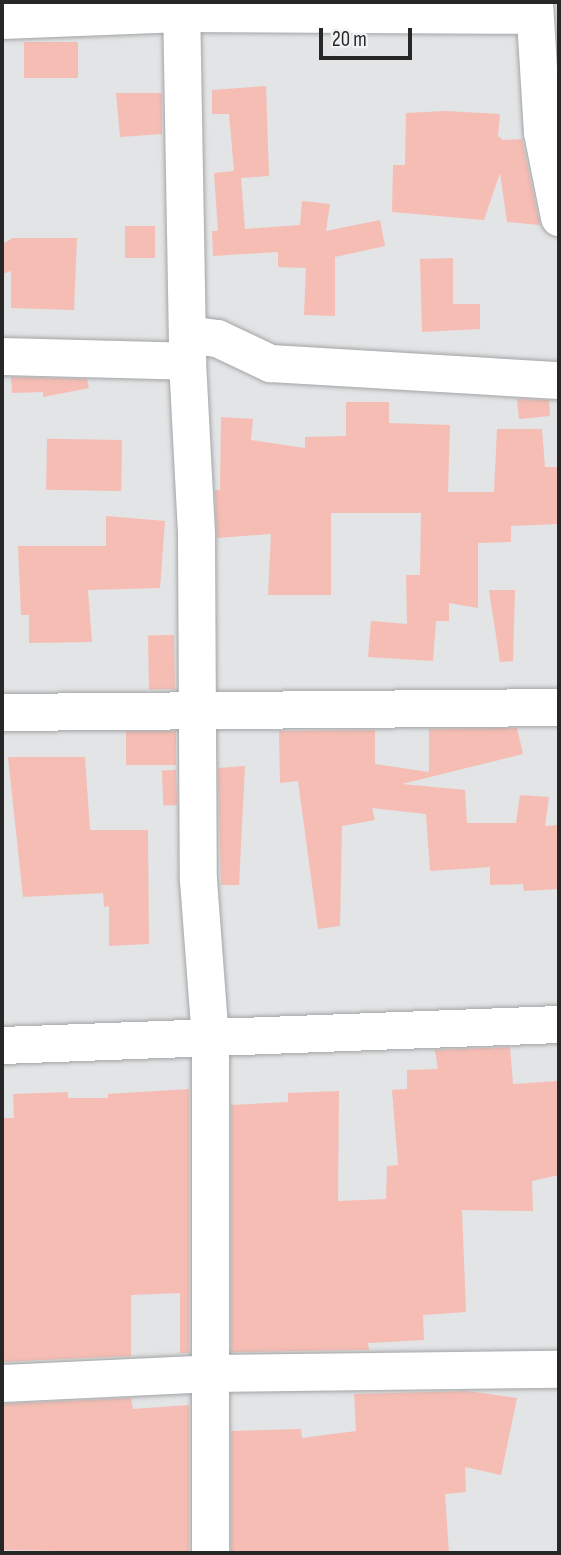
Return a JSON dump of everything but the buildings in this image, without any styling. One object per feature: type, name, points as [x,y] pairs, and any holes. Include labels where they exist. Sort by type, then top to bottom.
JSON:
[{"type":"street","points":[[181,7],[187,347],[196,534],[194,711],[198,880],[210,1039],[207,1230],[212,1373],[210,1553]]},
{"type":"street","points":[[2,20],[181,7],[533,8],[542,132],[559,217]]},
{"type":"street","points":[[2,356],[187,347],[217,338],[270,363],[559,380]]},
{"type":"street","points":[[2,712],[559,707]]},
{"type":"street","points":[[2,1045],[559,1024]]},
{"type":"street","points":[[2,1383],[212,1373],[559,1369]]}]
